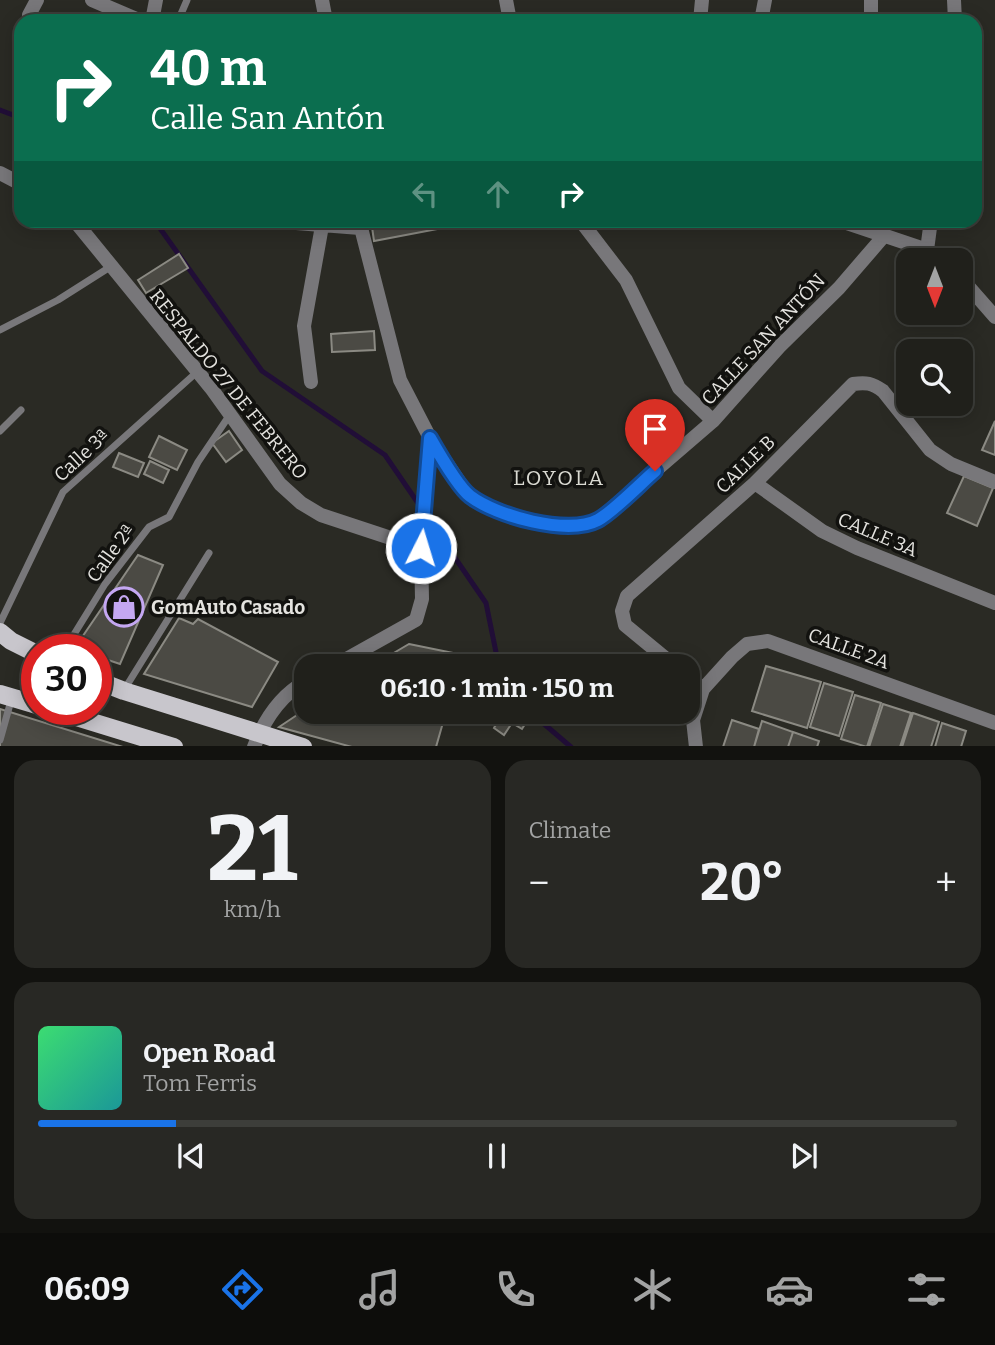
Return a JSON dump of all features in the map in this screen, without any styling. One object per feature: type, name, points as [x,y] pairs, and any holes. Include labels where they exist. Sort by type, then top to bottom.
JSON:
[{"type":"main road","points":[[0,632],[21,645]]},
{"type":"main road","points":[[112,686],[256,740],[296,746]]},
{"type":"main road","points":[[91,725],[129,740],[168,746]]},
{"type":"street","points":[[92,0],[125,14]]},
{"type":"street","name":"RESPALDO 27 DE FEBRERO","points":[[80,228],[231,413],[280,484],[301,503],[321,515],[421,548]]},
{"type":"street","points":[[311,382],[304,326],[322,228]]},
{"type":"street","name":"CALLE SAN ANTÓN","points":[[361,228],[400,380],[430,438],[468,495],[512,517],[551,524],[577,525],[598,520],[713,421],[779,347],[839,288],[883,237]]},
{"type":"street","points":[[586,228],[626,280],[679,388],[713,421]]},
{"type":"street","points":[[859,228],[920,248]]},
{"type":"street","points":[[927,248],[930,228]]},
{"type":"street","points":[[973,292],[995,317]]},
{"type":"street","name":"CALLE B","points":[[660,654],[625,625],[623,604],[627,596],[755,483],[853,384],[866,382],[883,391],[930,450],[951,464],[995,482]]},
{"type":"street","points":[[355,654],[416,620],[422,599],[421,548],[430,438]]},
{"type":"street","name":"CALLE 3A","points":[[755,483],[822,531],[857,548],[995,603]]},
{"type":"street","name":"CALLE 2A","points":[[703,689],[747,644],[768,641],[995,723]]},
{"type":"street","points":[[696,746],[693,720],[703,689],[700,686]]},
{"type":"street","points":[[256,740],[284,696],[294,689]]},
{"type":"lane","points":[[0,330],[58,300],[110,267]]},
{"type":"lane","name":"Calle 3ª","points":[[0,623],[63,492],[197,372]]},
{"type":"lane","points":[[0,431],[21,410]]},
{"type":"lane","name":"Calle 2ª","points":[[74,634],[105,584],[149,527],[169,517],[198,461],[231,413]]},
{"type":"lane","points":[[124,691],[209,553]]},
{"type":"lane","points":[[0,740],[6,695]]},
{"type":"building","points":[[372,228],[443,228],[374,241]]},
{"type":"building","points":[[179,254],[188,268],[146,293],[138,280]]},
{"type":"building","points":[[374,331],[375,350],[332,352],[331,334]]},
{"type":"building","points":[[995,421],[995,455],[982,450]]},
{"type":"building","points":[[229,431],[242,450],[226,462],[212,443]]},
{"type":"building","points":[[159,436],[187,450],[177,470],[149,457]]},
{"type":"building","points":[[119,453],[144,463],[138,477],[113,467]]},
{"type":"building","points":[[150,461],[169,470],[163,483],[144,474]]},
{"type":"building","points":[[964,476],[993,488],[977,526],[947,513]]},
{"type":"building","name":"GomAuto Casado","points":[[138,555],[163,565],[120,664],[112,661],[112,634],[84,634]]},
{"type":"building","points":[[179,618],[193,624],[198,619],[278,662],[252,707],[144,674]]},
{"type":"building","points":[[409,644],[458,654],[392,654]]},
{"type":"building","points":[[766,666],[821,682],[807,728],[752,711]]},
{"type":"building","points":[[824,683],[853,692],[839,736],[810,727]]},
{"type":"building","points":[[855,695],[881,703],[867,746],[841,739]]},
{"type":"building","points":[[883,704],[911,713],[900,746],[869,746]]},
{"type":"building","points":[[0,709],[21,715],[21,725],[52,725],[120,746],[0,746]]},
{"type":"building","points":[[913,713],[939,722],[931,746],[902,746]]},
{"type":"building","points":[[294,717],[294,724],[443,724],[436,746],[348,746],[279,727]]},
{"type":"building","points":[[732,720],[759,729],[754,746],[723,746]]},
{"type":"building","points":[[762,721],[793,732],[788,746],[754,746]]},
{"type":"building","points":[[942,723],[966,731],[961,746],[935,746]]},
{"type":"building","points":[[496,724],[511,724],[504,735],[494,728]]},
{"type":"building","points":[[793,732],[819,741],[817,746],[788,746]]},
{"type":"waterway","points":[[0,110],[14,115]]},
{"type":"waterway","points":[[160,228],[262,371],[385,455],[422,509]]},
{"type":"waterway","points":[[427,517],[486,603],[496,654]]},
{"type":"waterway","points":[[544,724],[570,746]]},
{"type":"place","name":"GomAuto Casado","points":[[124,607]]},
{"type":"district","name":"LOYOLA","points":[[559,478]]},
{"type":"route","points":[[421,548],[430,438],[468,495],[512,517],[551,524],[577,525],[598,520],[655,471]]}]
